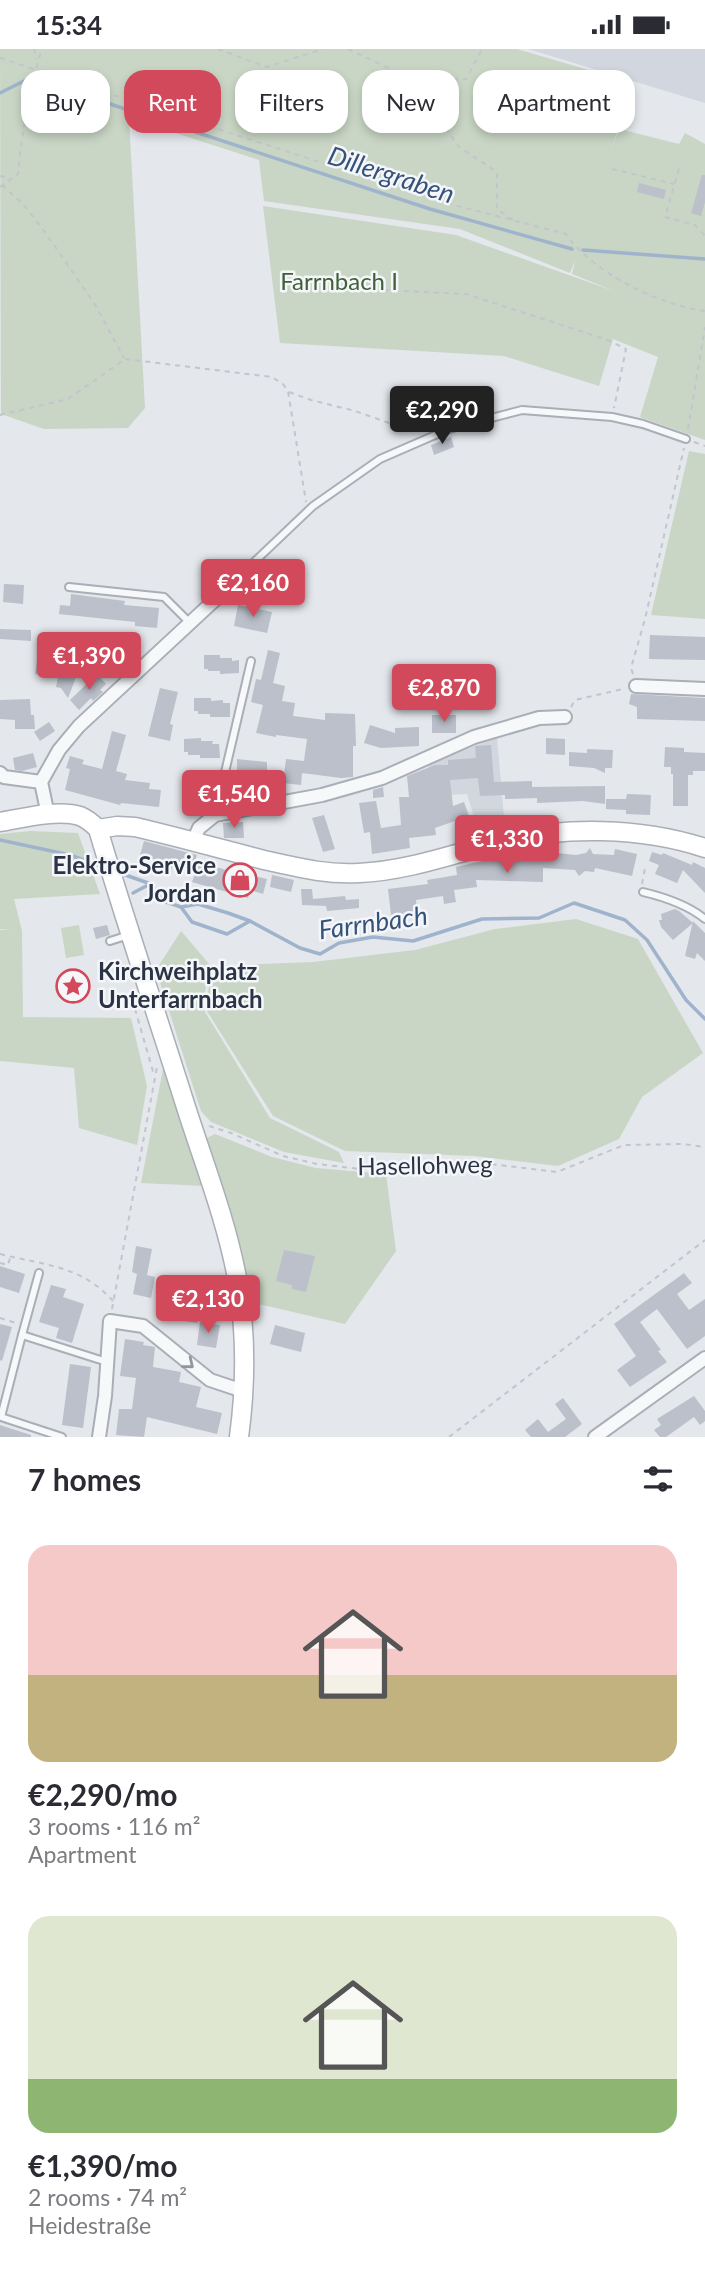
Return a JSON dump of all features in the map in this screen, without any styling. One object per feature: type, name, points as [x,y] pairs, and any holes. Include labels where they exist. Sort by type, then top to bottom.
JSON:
[{"type":"street","points":[[48,815],[41,782],[59,750],[79,726],[232,584]]},
{"type":"street","points":[[636,686],[705,689]]},
{"type":"street","points":[[193,841],[199,828],[215,815],[322,795],[382,779],[474,737],[539,718],[565,717]]},
{"type":"street","points":[[0,773],[4,777],[41,782]]},
{"type":"street","points":[[0,822],[48,815],[78,815],[98,829],[219,1212],[236,1275],[241,1304],[243,1391],[239,1437]]},
{"type":"street","points":[[98,829],[117,825],[135,827],[309,870],[345,874],[402,868],[501,842],[561,833],[652,835],[704,847]]},
{"type":"street","points":[[99,1437],[105,1396],[110,1321],[143,1326],[210,1380],[243,1391]]},
{"type":"street","points":[[595,1437],[705,1358]]},
{"type":"lane","points":[[232,584],[313,506],[380,459],[449,429],[522,410],[612,417],[643,424],[686,439]]},
{"type":"lane","points":[[69,587],[164,597],[189,622]]},
{"type":"lane","points":[[215,815],[251,661]]},
{"type":"lane","points":[[643,893],[660,896],[698,913],[705,919]]},
{"type":"lane","points":[[110,941],[131,934]]},
{"type":"lane","points":[[39,1273],[1,1417],[62,1437]]},
{"type":"lane","points":[[22,1335],[107,1362]]},
{"type":"path","points":[[34,49],[38,61]]},
{"type":"path","points":[[0,58],[35,70],[41,49]]},
{"type":"path","points":[[218,49],[267,67],[323,49]]},
{"type":"path","points":[[348,49],[393,70]]},
{"type":"path","points":[[459,79],[466,79],[482,49]]},
{"type":"path","points":[[110,94],[439,201],[566,234],[573,245],[633,289],[684,309],[705,311]]},
{"type":"path","points":[[22,133],[18,174],[1,186],[23,204],[46,232],[96,306],[125,359]]},
{"type":"path","points":[[449,133],[459,147],[497,172],[497,209],[517,223]]},
{"type":"path","points":[[612,169],[675,184]]},
{"type":"path","points":[[679,169],[665,217],[695,225],[705,236]]},
{"type":"path","points":[[0,176],[11,179]]},
{"type":"path","points":[[294,286],[466,294],[608,339],[626,349],[612,417]]},
{"type":"path","points":[[565,717],[575,700],[636,686],[631,668],[645,619],[686,439],[705,327]]},
{"type":"path","points":[[0,415],[68,399],[125,359],[272,377],[288,391],[304,501],[313,506]]},
{"type":"path","points":[[699,365],[705,368]]},
{"type":"path","points":[[288,391],[388,423],[449,429]]},
{"type":"path","points":[[686,439],[705,446]]},
{"type":"path","points":[[643,893],[645,868]]},
{"type":"path","points":[[135,1009],[155,1077]]},
{"type":"path","points":[[110,1321],[157,1066]]},
{"type":"path","name":"Hasellohweg","points":[[190,1120],[231,1133],[283,1156],[317,1164],[360,1169],[474,1162],[557,1172],[624,1145],[683,1144],[705,1147]]},
{"type":"path","points":[[449,1437],[705,1240]]},
{"type":"path","points":[[0,1254],[57,1266],[72,1272],[101,1287],[113,1301]]},
{"type":"path","points":[[0,1263],[8,1265],[11,1257]]},
{"type":"path","points":[[0,1318],[24,1325]]},
{"type":"shaded area","points":[[528,49],[705,49],[705,103],[635,82],[635,70],[597,70]]},
{"type":"shaded area","points":[[497,738],[505,828],[497,829],[494,826],[489,827],[489,831],[479,833],[467,794],[431,796],[428,763]]},
{"type":"green space","name":"Farrnbach I","points":[[0,49],[517,49],[589,70],[473,70],[473,133],[617,133],[611,151],[618,133],[635,133],[679,144],[685,133],[705,144],[705,440],[640,417],[658,357],[613,339],[599,386],[504,356],[280,343],[263,206],[456,235],[614,291],[572,274],[575,261],[570,273],[460,229],[264,201],[259,160],[175,133],[221,133],[221,70],[124,70],[124,133],[130,133],[145,408],[128,428],[44,429],[1,414]]},
{"type":"green space","points":[[689,451],[705,454],[705,619],[651,615]]},
{"type":"green space","points":[[30,831],[78,833],[100,894],[14,899],[22,931],[23,1017],[131,1018],[147,1086],[137,1145],[79,1128],[74,1068],[0,1061],[0,930],[11,930],[0,929],[0,834]]},
{"type":"green space","points":[[576,919],[638,939],[703,1053],[642,1097],[619,1139],[558,1166],[474,1156],[345,1151],[273,1116],[205,1008],[213,966],[313,962],[415,950],[495,929]]},
{"type":"green space","points":[[79,925],[84,955],[66,958],[61,928]]},
{"type":"green space","points":[[181,931],[210,965],[202,1007],[270,1118],[339,1152],[344,1163],[284,1152],[211,1122],[201,1111],[156,970]]},
{"type":"green space","points":[[164,1064],[205,1186],[141,1183]]},
{"type":"green space","points":[[215,1134],[272,1157],[316,1168],[386,1174],[396,1251],[345,1324],[250,1302],[245,1274],[207,1138]]},
{"type":"building","points":[[702,175],[705,175],[705,202],[701,216],[691,213]]},
{"type":"building","points":[[639,183],[666,190],[664,199],[637,192]]},
{"type":"building","points":[[451,437],[454,447],[434,455],[431,445]]},
{"type":"building","points":[[4,584],[24,585],[23,604],[3,602]]},
{"type":"building","points":[[71,594],[125,601],[124,605],[159,608],[157,628],[135,626],[135,622],[59,614],[60,605],[70,606]]},
{"type":"building","points":[[238,605],[272,612],[267,633],[234,626]]},
{"type":"building","points":[[0,629],[31,630],[31,641],[0,639]]},
{"type":"building","points":[[88,635],[135,645],[131,664],[84,653]]},
{"type":"building","points":[[650,635],[705,637],[705,660],[649,659]]},
{"type":"building","points":[[268,650],[280,653],[273,683],[285,686],[282,701],[295,703],[293,716],[325,720],[325,713],[355,714],[353,777],[302,773],[301,785],[283,783],[286,759],[304,761],[307,739],[256,733],[263,705],[251,702],[256,679],[261,680]]},
{"type":"building","points":[[38,654],[72,658],[73,655],[83,659],[68,698],[61,688],[56,687],[58,677],[35,674]]},
{"type":"building","points":[[204,655],[220,655],[220,658],[239,660],[239,673],[220,674],[220,671],[204,669]]},
{"type":"building","points":[[97,674],[106,684],[100,690],[103,692],[93,701],[91,698],[79,710],[70,700]]},
{"type":"building","points":[[160,688],[178,692],[170,724],[173,725],[170,741],[148,736]]},
{"type":"building","points":[[631,694],[705,698],[705,721],[637,719],[637,707],[629,704]]},
{"type":"building","points":[[194,698],[211,698],[211,701],[223,700],[223,703],[230,703],[230,717],[198,714],[198,711],[194,711]]},
{"type":"building","points":[[30,699],[35,729],[15,729],[15,720],[0,719],[0,700]]},
{"type":"building","points":[[432,715],[456,715],[456,733],[432,733]]},
{"type":"building","points":[[49,722],[55,731],[40,741],[34,732]]},
{"type":"building","points":[[370,725],[395,733],[395,728],[419,727],[419,746],[381,748],[364,743]]},
{"type":"building","points":[[112,731],[126,735],[116,771],[127,774],[125,780],[150,783],[149,789],[161,790],[159,807],[120,805],[65,790],[70,769],[66,768],[70,756],[84,760],[82,764],[102,769]]},
{"type":"building","points":[[201,738],[201,741],[219,744],[220,758],[200,758],[200,755],[188,755],[188,752],[184,752],[184,739]]},
{"type":"building","points":[[546,738],[565,739],[565,755],[546,754]]},
{"type":"building","points":[[491,745],[494,782],[532,781],[532,787],[605,786],[605,804],[583,801],[537,803],[537,798],[505,799],[505,795],[480,796],[478,778],[450,780],[453,806],[464,802],[469,816],[435,828],[436,835],[409,838],[410,848],[372,854],[370,832],[364,833],[359,803],[376,801],[381,828],[401,825],[399,797],[409,797],[407,776],[435,765],[448,765],[448,760],[476,758],[475,746]]},
{"type":"building","points":[[665,747],[684,748],[684,752],[705,753],[705,771],[693,771],[693,775],[688,775],[688,806],[673,806],[673,774],[671,767],[664,767]]},
{"type":"building","points":[[587,749],[613,750],[612,768],[605,768],[605,773],[594,768],[569,766],[569,752],[587,753]]},
{"type":"building","points":[[33,753],[37,767],[15,770],[13,758]]},
{"type":"building","points":[[237,759],[267,762],[267,779],[237,777]]},
{"type":"building","points":[[383,787],[384,797],[373,798],[373,790]]},
{"type":"building","points":[[627,794],[651,795],[650,815],[626,814],[626,810],[606,809],[606,799],[626,799]]},
{"type":"building","points":[[324,815],[335,849],[323,852],[312,818]]},
{"type":"building","points":[[243,822],[244,838],[224,838],[223,823]]},
{"type":"building","points":[[144,841],[197,855],[195,861],[254,878],[267,879],[263,894],[250,890],[248,898],[192,882],[195,874],[172,867],[171,871],[157,867],[159,861],[140,855]]},
{"type":"building","points":[[590,848],[593,854],[614,855],[615,849],[637,854],[632,876],[595,868],[594,872],[585,871],[579,876],[575,870],[543,868],[543,882],[476,880],[477,887],[454,890],[456,902],[444,904],[443,896],[416,900],[417,913],[391,915],[388,889],[428,884],[427,880],[457,875],[456,867],[487,860],[512,860],[512,853],[548,852],[576,855],[586,853]]},
{"type":"building","points":[[652,852],[663,853],[692,865],[693,862],[705,868],[705,893],[683,870],[677,883],[655,874],[659,865],[649,861]]},
{"type":"building","points":[[272,875],[294,880],[291,892],[270,887]]},
{"type":"building","points":[[301,889],[312,889],[313,899],[345,896],[346,900],[359,899],[359,908],[327,911],[326,906],[302,905]]},
{"type":"building","points":[[675,909],[693,923],[673,940],[661,927],[659,920],[662,920],[661,914]]},
{"type":"building","points":[[693,921],[705,933],[705,961],[697,953],[695,959],[685,956]]},
{"type":"building","points":[[107,925],[110,935],[96,939],[93,928]]},
{"type":"building","points":[[136,1246],[152,1249],[147,1275],[155,1277],[151,1298],[133,1294],[137,1274],[132,1272]]},
{"type":"building","points":[[284,1250],[315,1256],[306,1292],[276,1281]]},
{"type":"building","points":[[0,1266],[25,1274],[19,1293],[0,1287]]},
{"type":"building","points":[[684,1273],[692,1283],[677,1294],[689,1310],[705,1299],[705,1336],[687,1349],[657,1309],[640,1322],[667,1362],[630,1387],[617,1370],[636,1356],[614,1324]]},
{"type":"building","points":[[51,1285],[66,1289],[63,1297],[84,1304],[72,1343],[56,1338],[59,1328],[39,1322]]},
{"type":"building","points":[[167,1297],[199,1305],[197,1323],[164,1318]]},
{"type":"building","points":[[200,1322],[220,1325],[216,1348],[197,1345]]},
{"type":"building","points":[[0,1324],[12,1327],[2,1361],[0,1360]]},
{"type":"building","points":[[275,1325],[305,1333],[301,1352],[270,1344]]},
{"type":"building","points":[[125,1339],[155,1347],[153,1367],[181,1372],[179,1382],[201,1387],[196,1407],[222,1413],[217,1434],[147,1417],[144,1437],[116,1435],[119,1409],[132,1409],[136,1378],[120,1376]]},
{"type":"building","points":[[70,1364],[91,1367],[83,1428],[62,1425]]},
{"type":"building","points":[[694,1396],[705,1411],[705,1421],[700,1425],[694,1417],[666,1437],[660,1437],[654,1430],[661,1425],[657,1419]]},
{"type":"building","points":[[563,1398],[582,1424],[565,1437],[531,1437],[525,1430],[538,1419],[548,1432],[566,1419],[555,1404]]},
{"type":"building","points":[[0,1425],[31,1435],[31,1437],[0,1437]]},
{"type":"waterway","name":"Dillergraben","points":[[0,93],[26,80],[46,83],[430,209],[572,249]]},
{"type":"waterway","name":"Dillergraben","points":[[583,250],[705,259]]},
{"type":"waterway","name":"Farrnbach","points":[[0,840],[70,855],[103,867]]},
{"type":"waterway","name":"Farrnbach","points":[[117,872],[151,884],[163,901],[181,907],[198,904],[228,913],[250,921],[300,948],[320,954],[339,943],[373,937],[413,941],[482,919],[539,918],[574,903],[625,920],[647,940],[686,1000],[705,1019]]},
{"type":"waterway","points":[[133,893],[150,884]]},
{"type":"waterway","name":"Farrnbach","points":[[181,907],[192,922],[227,934],[250,921]]},
{"type":"place","name":"Elektro-Service Jordan","points":[[240,880]]},
{"type":"place","name":"Kirchweihplatz Unterfarrnbach","points":[[73,986]]}]
